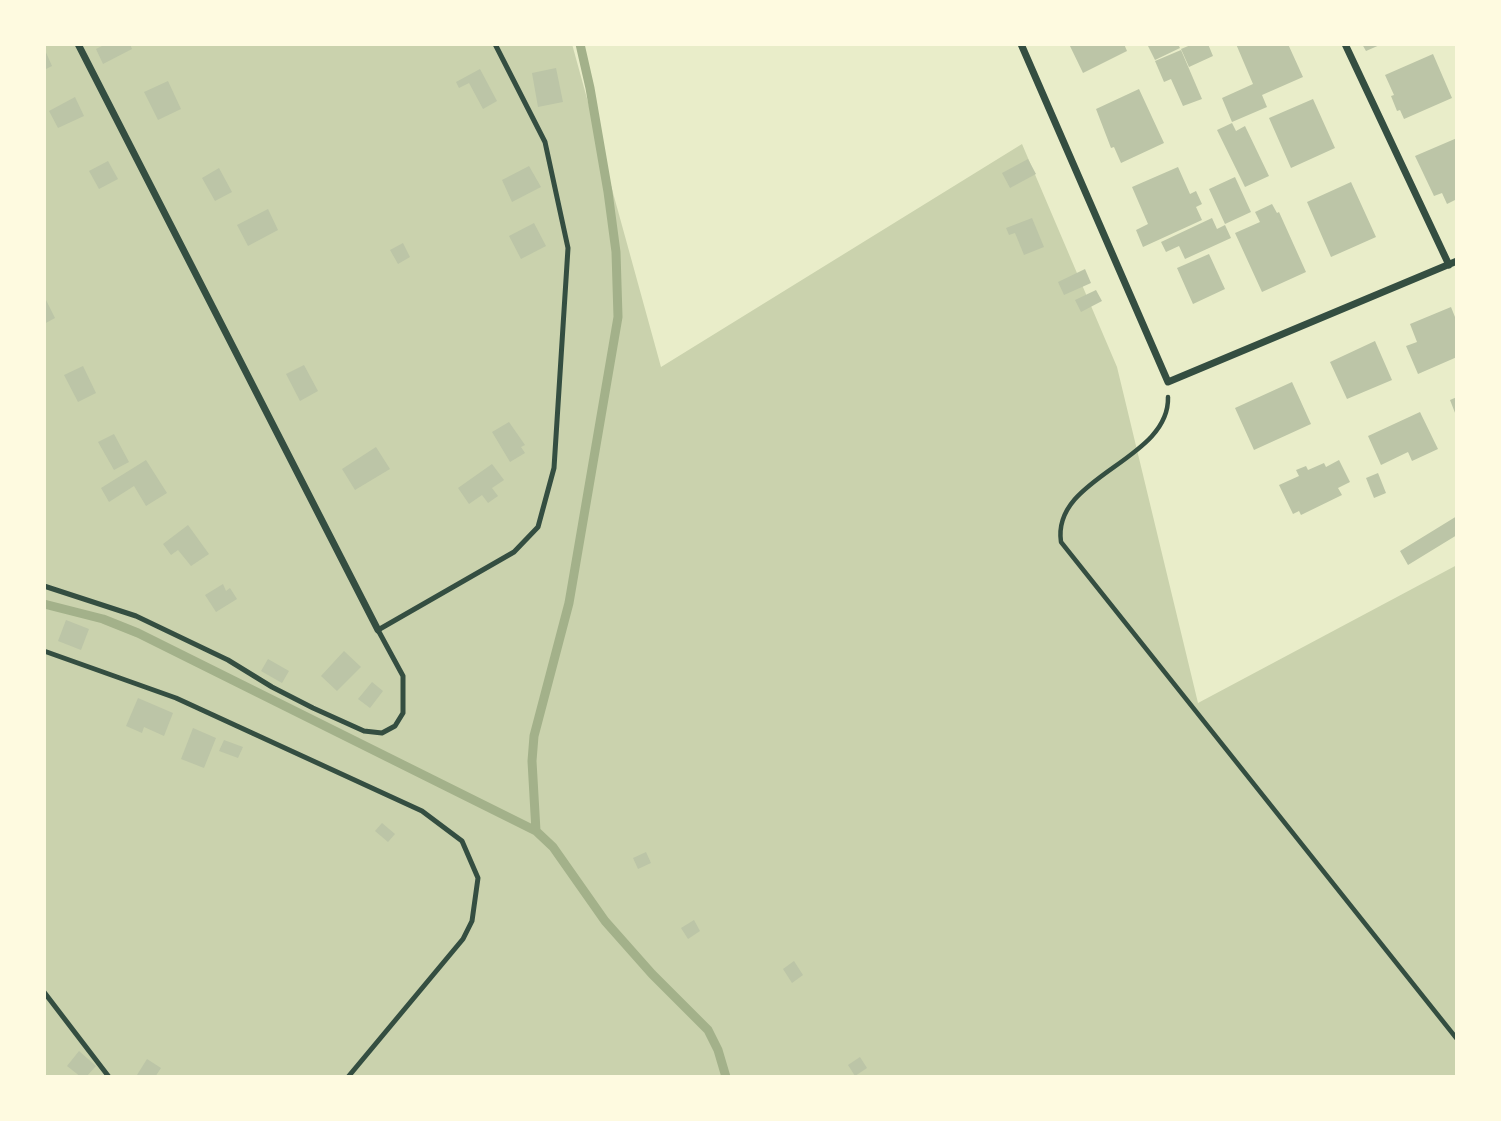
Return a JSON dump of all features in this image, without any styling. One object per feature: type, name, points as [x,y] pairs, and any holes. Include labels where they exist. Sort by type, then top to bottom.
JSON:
[{"type":"street","points":[[78,44],[378,630]]},
{"type":"street","points":[[1021,44],[1168,382],[1457,261]]},
{"type":"street","points":[[1345,44],[1449,265]]},
{"type":"lane","points":[[44,586],[136,616],[228,660],[313,708],[364,731],[382,733],[395,726],[403,713],[403,676],[378,630],[514,552],[538,527],[554,468],[568,248],[545,142],[495,44]]},
{"type":"lane","points":[[44,651],[176,698],[422,810],[462,841],[478,878],[472,921],[463,939],[348,1077]]},
{"type":"lane","points":[[44,992],[109,1077]]},
{"type":"path","points":[[1168,382],[1169,404],[1163,423],[1147,442],[1075,500],[1059,529],[1061,542],[1457,1039]]},
{"type":"green space","points":[[44,44],[572,44],[661,367],[1022,144],[1117,367],[1198,703],[1457,565],[1457,1077],[44,1077]]},
{"type":"building","points":[[103,44],[130,44],[132,49],[103,64],[96,49]]},
{"type":"building","points":[[1069,44],[1124,44],[1127,51],[1083,73]]},
{"type":"building","points":[[1147,44],[1178,44],[1180,48],[1155,60]]},
{"type":"building","points":[[1193,44],[1208,44],[1213,56],[1189,67],[1181,49]]},
{"type":"building","points":[[1236,44],[1288,44],[1303,77],[1262,95],[1267,107],[1232,122],[1222,98],[1253,84]]},
{"type":"building","points":[[1362,44],[1382,44],[1366,51]]},
{"type":"building","points":[[44,48],[52,66],[44,70]]},
{"type":"building","points":[[1181,50],[1202,99],[1183,106],[1171,79],[1164,82],[1155,61]]},
{"type":"building","points":[[1433,54],[1452,98],[1404,119],[1400,110],[1397,111],[1391,96],[1394,95],[1385,75]]},
{"type":"building","points":[[556,68],[563,102],[538,107],[532,73]]},
{"type":"building","points":[[480,69],[497,101],[483,109],[469,83],[459,88],[456,82]]},
{"type":"building","points":[[168,81],[181,109],[158,120],[144,92]]},
{"type":"building","points":[[1139,89],[1164,143],[1121,163],[1114,147],[1111,148],[1096,109]]},
{"type":"building","points":[[75,97],[84,116],[58,128],[49,111]]},
{"type":"building","points":[[1313,99],[1335,148],[1291,168],[1269,118]]},
{"type":"building","points":[[1232,123],[1236,131],[1245,126],[1269,176],[1245,187],[1217,130]]},
{"type":"building","points":[[1457,138],[1457,199],[1447,204],[1442,193],[1434,196],[1415,156]]},
{"type":"building","points":[[1028,159],[1036,174],[1010,188],[1002,173]]},
{"type":"building","points":[[108,161],[118,179],[99,189],[89,171]]},
{"type":"building","points":[[529,166],[541,187],[512,202],[502,180]]},
{"type":"building","points":[[1178,167],[1190,194],[1196,191],[1202,204],[1196,207],[1202,220],[1143,247],[1136,230],[1148,224],[1132,187]]},
{"type":"building","points":[[219,168],[232,192],[215,201],[202,178]]},
{"type":"building","points":[[1235,177],[1251,212],[1225,224],[1209,189]]},
{"type":"building","points":[[1351,182],[1376,237],[1331,257],[1307,202]]},
{"type":"building","points":[[1272,204],[1277,213],[1279,212],[1306,272],[1262,292],[1235,233],[1260,222],[1255,212]]},
{"type":"building","points":[[268,209],[278,230],[248,246],[237,225]]},
{"type":"building","points":[[1032,218],[1044,247],[1024,255],[1015,233],[1009,235],[1006,228]]},
{"type":"building","points":[[1212,218],[1217,229],[1225,225],[1231,238],[1185,259],[1179,246],[1166,252],[1161,242]]},
{"type":"building","points":[[534,223],[546,246],[521,259],[509,236]]},
{"type":"building","points":[[403,243],[410,257],[398,264],[390,250]]},
{"type":"building","points":[[1209,254],[1225,289],[1193,304],[1177,268]]},
{"type":"building","points":[[1085,269],[1091,283],[1064,295],[1058,282]]},
{"type":"building","points":[[1096,290],[1102,301],[1081,312],[1075,300]]},
{"type":"building","points":[[44,296],[55,318],[44,324]]},
{"type":"building","points":[[1451,307],[1457,322],[1457,357],[1418,374],[1406,346],[1417,342],[1410,324]]},
{"type":"building","points":[[1375,341],[1392,380],[1347,399],[1330,362]]},
{"type":"building","points":[[304,365],[318,391],[300,401],[286,374]]},
{"type":"building","points":[[83,366],[96,393],[78,402],[64,375]]},
{"type":"building","points":[[1292,382],[1311,424],[1254,450],[1235,408]]},
{"type":"building","points":[[1457,397],[1457,418],[1450,400]]},
{"type":"building","points":[[1420,412],[1438,449],[1412,461],[1408,452],[1381,465],[1368,436]]},
{"type":"building","points":[[509,422],[525,445],[521,447],[525,453],[510,462],[492,432]]},
{"type":"building","points":[[114,434],[129,462],[114,470],[98,442]]},
{"type":"building","points":[[376,447],[390,469],[355,490],[342,469]]},
{"type":"building","points":[[146,460],[167,493],[146,506],[134,486],[109,502],[101,488]]},
{"type":"building","points":[[1339,460],[1350,482],[1338,488],[1342,495],[1301,515],[1299,511],[1293,514],[1279,485],[1299,476],[1296,470],[1306,466],[1308,470],[1324,463],[1326,467]]},
{"type":"building","points":[[492,464],[504,480],[492,488],[498,496],[488,503],[482,495],[469,504],[458,488]]},
{"type":"building","points":[[1378,473],[1386,493],[1374,498],[1366,478]]},
{"type":"building","points":[[1457,516],[1457,535],[1408,565],[1400,551]]},
{"type":"building","points":[[188,525],[209,554],[191,566],[178,550],[171,555],[163,544]]},
{"type":"building","points":[[223,584],[226,591],[230,588],[237,599],[216,612],[205,595]]},
{"type":"building","points":[[66,620],[89,629],[81,650],[58,641]]},
{"type":"building","points":[[344,651],[361,667],[337,691],[321,676]]},
{"type":"building","points":[[268,659],[289,671],[282,683],[261,671]]},
{"type":"building","points":[[372,682],[383,691],[370,708],[358,699]]},
{"type":"building","points":[[138,698],[173,713],[164,736],[144,727],[142,733],[126,726]]},
{"type":"building","points":[[193,728],[216,738],[204,768],[181,759]]},
{"type":"building","points":[[224,740],[243,747],[238,758],[219,751]]},
{"type":"building","points":[[382,823],[395,834],[388,842],[375,831]]},
{"type":"building","points":[[646,852],[651,863],[638,869],[633,858]]},
{"type":"building","points":[[694,920],[700,931],[688,939],[681,928]]},
{"type":"building","points":[[794,961],[803,975],[792,983],[783,969]]},
{"type":"building","points":[[79,1051],[96,1066],[86,1077],[81,1077],[67,1066]]},
{"type":"building","points":[[860,1057],[867,1068],[855,1076],[848,1065]]},
{"type":"building","points":[[147,1059],[161,1068],[155,1077],[137,1075]]},
{"type":"waterway","points":[[536,831],[532,761],[534,736],[569,603],[618,317],[616,252],[608,192],[580,44]]},
{"type":"waterway","points":[[44,604],[103,619],[138,633],[536,831],[553,847],[605,921],[652,974],[708,1030],[718,1050],[726,1077]]}]
